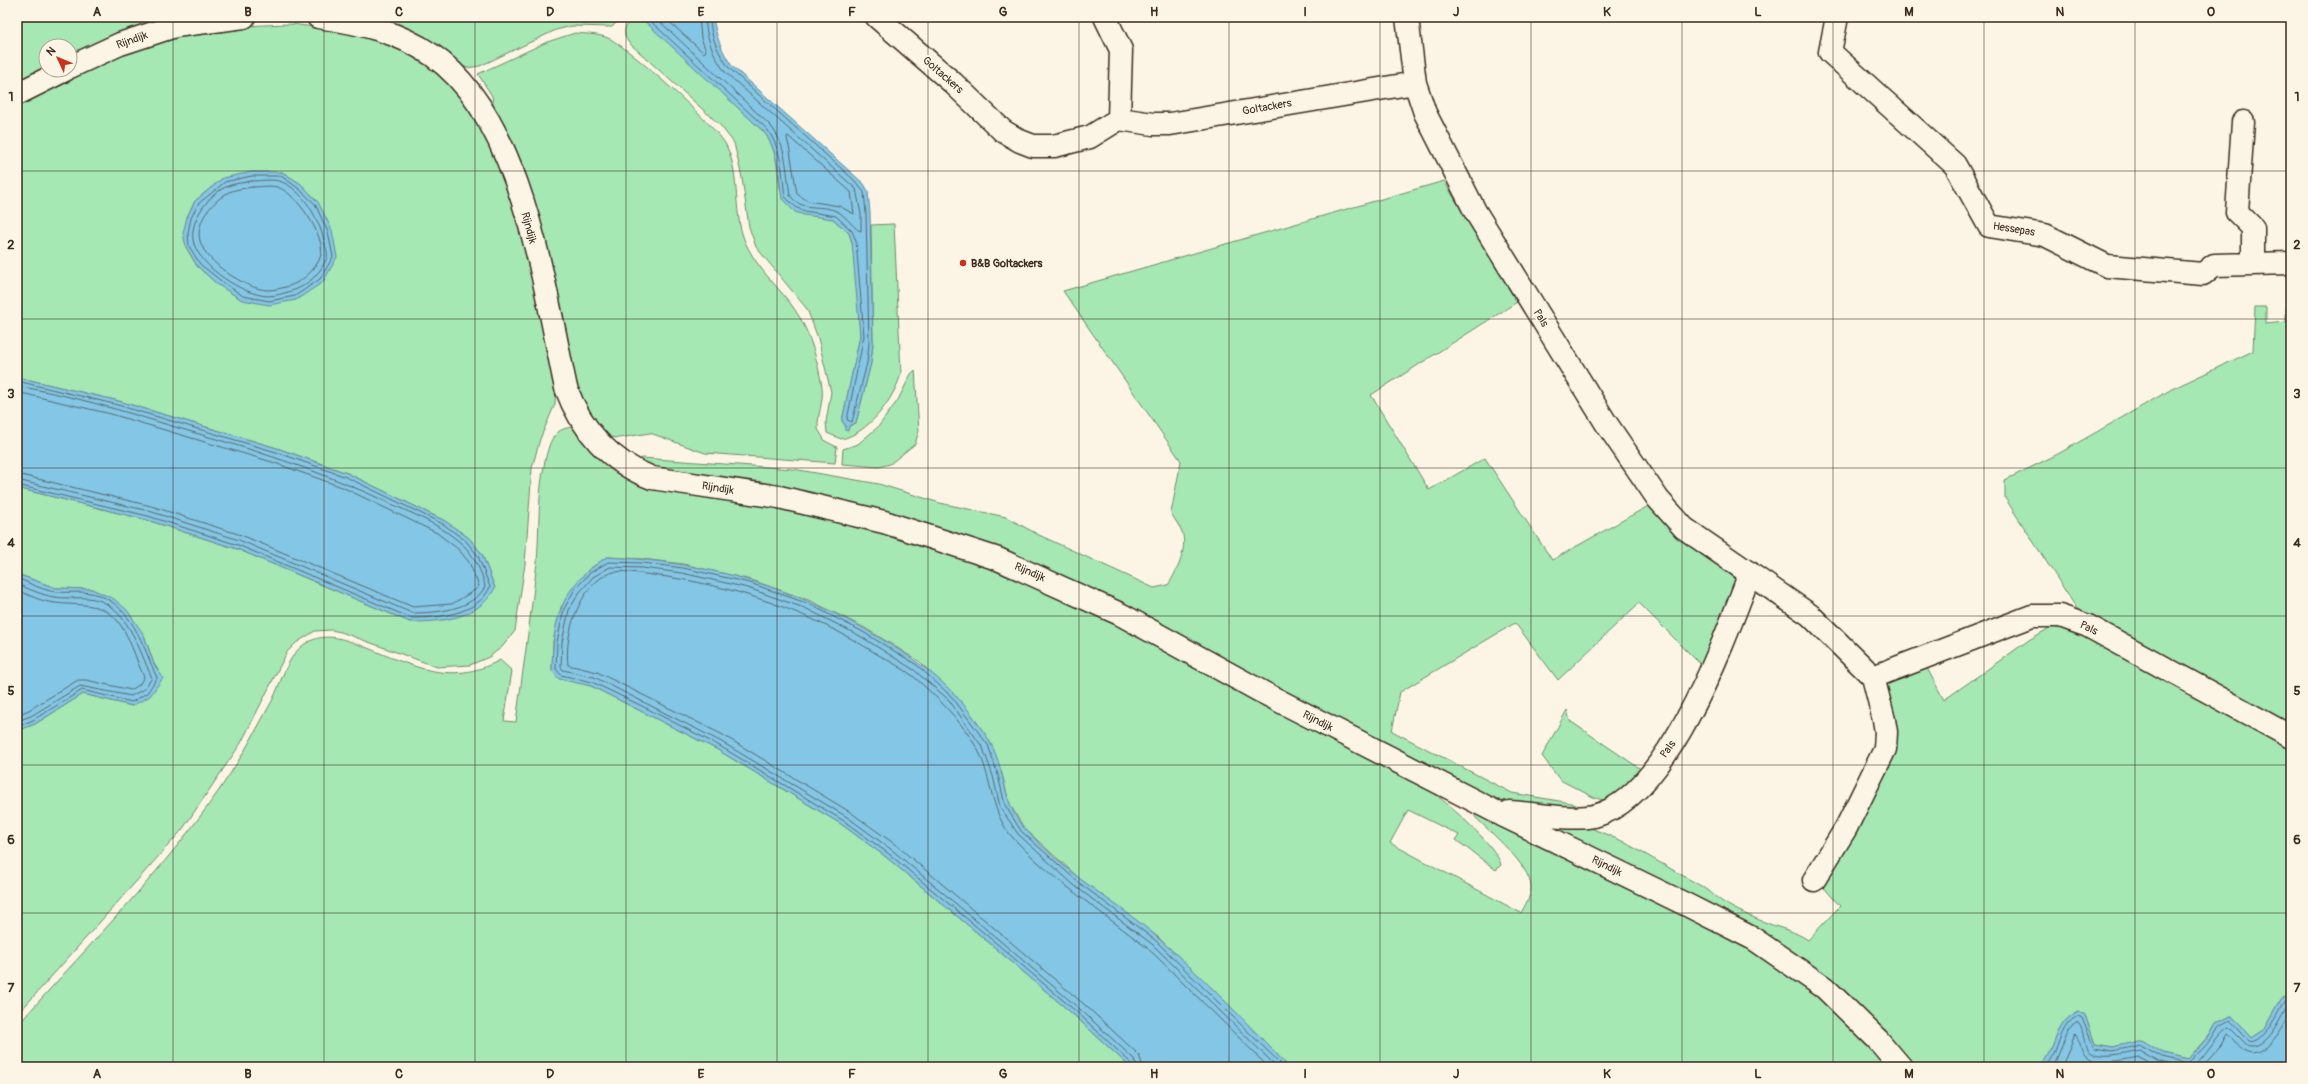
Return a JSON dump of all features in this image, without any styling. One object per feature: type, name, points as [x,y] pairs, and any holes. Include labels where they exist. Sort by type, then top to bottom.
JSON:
[{"type":"street","name":"Rijndijk","points":[[78,64],[120,44],[175,26],[244,17]]},
{"type":"street","name":"Rijndijk","points":[[318,17],[381,29],[410,42],[432,55],[457,78],[474,98],[492,125],[508,161],[527,218],[566,388],[573,408],[587,431],[621,462],[636,472],[652,478],[779,497],[884,522],[998,559],[1120,614],[1262,692],[1504,816],[1754,939],[1825,988],[1878,1040],[1902,1067]]},
{"type":"street","name":"Goltackers","points":[[877,17],[953,83],[1003,131],[1020,141],[1033,146],[1054,146],[1090,137],[1119,120],[1153,124],[1170,124],[1415,83]]},
{"type":"street","points":[[1105,17],[1121,50],[1119,120]]},
{"type":"street","name":"Pals","points":[[1407,17],[1415,83],[1425,113],[1475,211],[1606,423],[1654,493],[1684,528],[1810,615],[1873,677],[2032,616],[2060,616],[2088,626],[2291,738]]},
{"type":"street","name":"Hessepas","points":[[1837,17],[1830,52],[1955,165],[1989,226],[2046,235],[2107,266],[2203,274],[2214,265],[2291,263]]},
{"type":"street","points":[[17,94],[49,78]]},
{"type":"street","points":[[2243,122],[2237,212],[2252,228],[2253,264]]},
{"type":"street","name":"Pals","points":[[1504,816],[1509,812],[1565,816],[1593,816],[1617,806],[1632,795],[1649,776],[1674,740],[1694,706],[1750,573]]},
{"type":"street","points":[[1814,880],[1846,828],[1885,749],[1886,732],[1873,677]]},
{"type":"green space","points":[[17,17],[189,17],[78,58],[78,38],[38,38],[38,75],[17,88]]},
{"type":"green space","points":[[357,17],[622,17],[612,27],[572,26],[556,30],[480,66],[467,68]]},
{"type":"green space","points":[[631,17],[640,17],[649,24],[764,132],[772,145],[774,152],[780,188],[825,217],[833,219],[849,233],[855,252],[860,336],[842,421],[848,430],[849,426],[856,423],[871,363],[873,343],[871,225],[894,224],[901,373],[893,393],[879,414],[870,423],[851,436],[841,439],[827,433],[826,422],[831,392],[818,338],[807,309],[756,247],[749,227],[742,178],[734,143],[720,125],[628,42],[625,35],[625,29]]},
{"type":"green space","points":[[293,24],[359,34],[393,45],[420,59],[462,96],[497,154],[530,256],[556,387],[555,404],[540,439],[532,468],[525,564],[515,631],[502,647],[489,657],[470,665],[437,667],[341,632],[331,630],[315,631],[296,643],[287,652],[241,743],[182,830],[17,1015],[17,731],[35,724],[83,694],[132,706],[163,678],[154,664],[144,635],[92,589],[56,588],[17,574],[17,488],[147,520],[237,549],[410,622],[495,588],[482,554],[469,538],[445,521],[347,473],[277,448],[115,400],[17,377],[17,104],[67,78],[78,78],[78,72],[92,65],[139,46],[204,31],[248,26]],"holes":[[[282,172],[301,184],[318,202],[242,300],[217,284],[197,266],[186,247],[187,217],[195,201],[223,178]]]},
{"type":"green space","points":[[575,33],[592,34],[608,38],[633,55],[707,122],[726,145],[734,170],[740,223],[748,248],[758,265],[789,302],[800,318],[813,347],[822,387],[818,429],[825,441],[837,447],[835,463],[705,453],[650,433],[619,438],[609,437],[601,433],[586,417],[495,119],[492,96],[478,74],[547,42]]},
{"type":"green space","points":[[1444,181],[1517,302],[1371,395],[1429,490],[1485,458],[1552,560],[1650,505],[1735,577],[1736,582],[1703,667],[1639,603],[1558,680],[1515,623],[1400,692],[1392,731],[1512,793],[1571,803],[1581,807],[1495,804],[1000,552],[664,473],[639,460],[642,458],[793,469],[879,484],[940,503],[1006,517],[1039,535],[1154,588],[1168,585],[1175,574],[1182,555],[1184,542],[1180,527],[1171,513],[1181,461],[1063,291]]},
{"type":"green space","points":[[2291,304],[2291,728],[2081,615],[2005,498],[2005,480],[2058,454],[2172,389],[2253,351],[2255,307],[2266,307],[2266,324],[2286,322],[2286,308]]},
{"type":"green space","points":[[915,370],[919,431],[915,444],[890,464],[879,467],[842,464],[843,449],[858,444],[878,427],[898,400],[911,374]]},
{"type":"green space","points":[[573,427],[617,471],[633,482],[778,506],[915,539],[1058,592],[1424,785],[1455,811],[1480,835],[1497,856],[1501,865],[1496,870],[1456,840],[1459,835],[1408,810],[1390,843],[1521,913],[1530,894],[1531,887],[1529,878],[1517,859],[1475,817],[1475,812],[1706,924],[1755,952],[1815,992],[1862,1037],[1888,1067],[1289,1067],[1158,937],[1080,879],[1024,828],[1009,803],[1002,774],[991,744],[972,715],[920,662],[865,628],[811,601],[751,580],[683,564],[642,559],[607,557],[588,570],[561,607],[553,641],[552,671],[591,686],[716,749],[841,824],[886,857],[993,946],[1075,1016],[1130,1067],[17,1067],[17,1026],[136,895],[192,827],[218,792],[242,755],[272,701],[286,667],[302,646],[310,641],[323,637],[342,639],[412,665],[446,673],[464,672],[481,668],[500,660],[512,671],[504,721],[516,722],[537,562],[542,474],[549,446],[553,438],[561,430]]},
{"type":"green space","points":[[2051,627],[2068,629],[2082,633],[2291,751],[2291,990],[2283,996],[2264,1030],[2252,1038],[2232,1015],[2216,1023],[2209,1035],[2188,1059],[2163,1053],[2142,1041],[2113,1047],[2095,1044],[2085,1015],[2079,1011],[2064,1022],[2041,1067],[1908,1067],[1863,1013],[1522,817],[1579,823],[1622,841],[1708,890],[1721,901],[1736,910],[1793,932],[1808,940],[1840,906],[1820,883],[1888,763],[1880,684],[1904,678],[1927,668],[1944,700],[2029,640]]},
{"type":"green space","points":[[1567,710],[1570,721],[1645,772],[1607,801],[1595,798],[1560,780],[1542,756]]},
{"type":"water","points":[[640,17],[713,17],[720,43],[732,66],[864,184],[868,191],[870,213],[873,343],[871,363],[856,423],[849,426],[848,431],[845,430],[846,426],[842,421],[860,336],[852,242],[849,233],[833,219],[804,215],[795,212],[782,199],[779,173],[773,148],[764,132]]},
{"type":"water","points":[[251,172],[282,172],[301,184],[318,202],[332,230],[337,257],[323,282],[296,300],[269,305],[242,300],[217,284],[197,266],[186,247],[183,233],[187,217],[195,201],[223,178]]},
{"type":"water","points":[[17,377],[115,400],[277,448],[347,473],[445,521],[469,538],[482,554],[495,588],[488,598],[479,606],[458,617],[434,621],[410,622],[237,549],[147,520],[17,488]]},
{"type":"water","points":[[607,557],[680,564],[750,580],[785,592],[851,622],[883,640],[921,665],[955,694],[987,737],[1000,766],[1013,811],[1026,830],[1068,869],[1149,930],[1175,953],[1225,1001],[1289,1067],[1130,1067],[1075,1016],[993,946],[886,857],[841,824],[716,749],[591,686],[559,679],[552,671],[554,635],[562,606],[569,593],[579,580],[591,568]]},
{"type":"water","points":[[17,574],[56,588],[92,589],[114,599],[127,610],[144,635],[154,664],[163,678],[150,696],[132,706],[83,694],[35,724],[17,731]]},
{"type":"water","points":[[2291,990],[2291,1067],[2041,1067],[2064,1022],[2079,1011],[2085,1015],[2095,1044],[2113,1047],[2142,1040],[2163,1053],[2188,1059],[2209,1036],[2216,1023],[2232,1015],[2252,1038],[2264,1030],[2283,996]]},
{"type":"place","name":"B&B Goltackers","points":[[963,263]]}]
